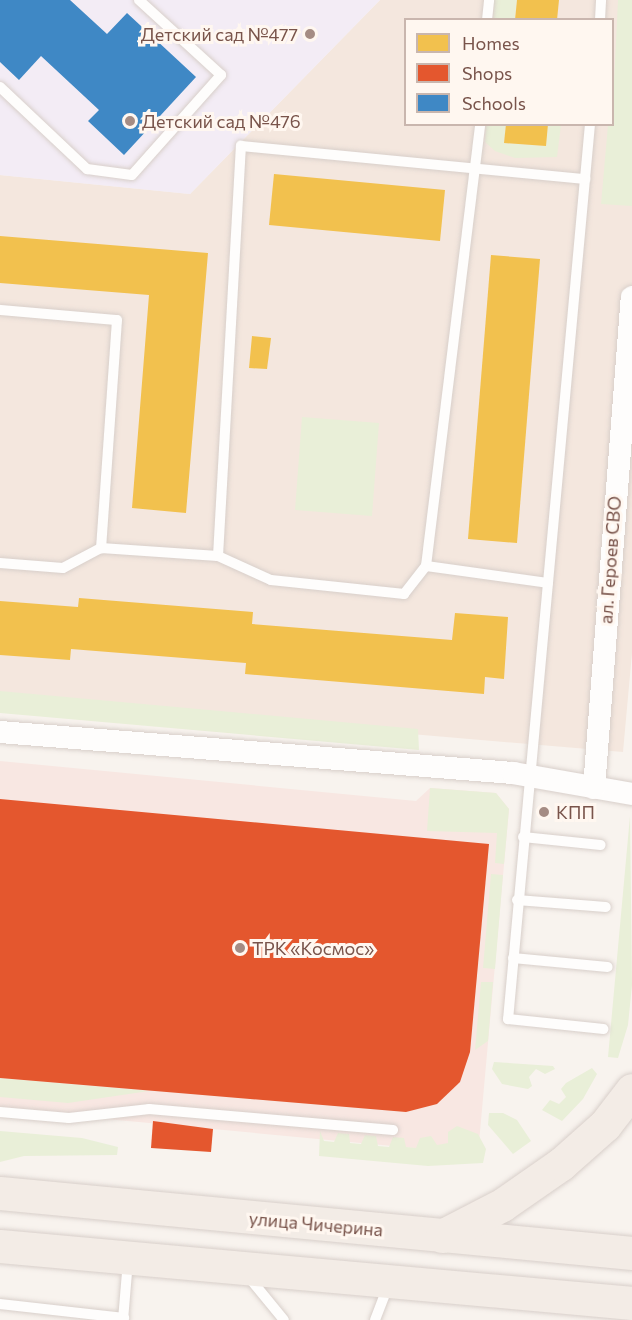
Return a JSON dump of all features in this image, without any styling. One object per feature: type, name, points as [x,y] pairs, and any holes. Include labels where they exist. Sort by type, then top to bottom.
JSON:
[{"type":"main road","points":[[442,1236],[502,1205],[561,1164],[605,1125],[632,1090]]},
{"type":"main road","name":"улица Чичерина","points":[[0,1193],[632,1253]]},
{"type":"main road","points":[[0,1246],[632,1303]]},
{"type":"street","name":"ал. Героев СВО","points":[[594,788],[632,297]]},
{"type":"street","points":[[0,732],[529,776],[632,795]]},
{"type":"lane","points":[[0,87],[87,168],[132,175],[221,75],[139,0]]},
{"type":"lane","points":[[487,18],[489,0]]},
{"type":"lane","points":[[600,18],[601,0]]},
{"type":"lane","points":[[0,563],[63,568],[102,548],[218,556],[271,579],[404,594],[426,566],[477,167],[480,126]]},
{"type":"lane","points":[[590,126],[507,1019],[603,1029]]},
{"type":"lane","points":[[218,556],[241,146],[585,179]]},
{"type":"lane","points":[[0,310],[117,320],[102,548]]},
{"type":"lane","points":[[426,566],[548,583]]},
{"type":"lane","points":[[523,837],[601,845]]},
{"type":"lane","points":[[517,900],[606,907]]},
{"type":"lane","points":[[513,958],[608,967]]},
{"type":"lane","points":[[0,1112],[69,1118],[149,1109],[393,1130]]},
{"type":"lane","points":[[0,1304],[124,1319],[129,1258]]},
{"type":"lane","points":[[242,1268],[285,1320]]},
{"type":"lane","points":[[375,1320],[390,1280]]},
{"type":"shaded area","name":"Детский сад №476","points":[[0,0],[380,0],[190,194],[0,175]]},
{"type":"shaded area","points":[[380,0],[632,0],[632,653],[623,752],[0,699],[0,175],[190,194]]},
{"type":"shaded area","name":"ТРК «Космос»","points":[[0,761],[416,801],[430,788],[496,793],[509,809],[478,1154],[0,1109]]},
{"type":"green space","points":[[494,0],[517,0],[515,18],[493,18]]},
{"type":"green space","points":[[618,0],[632,0],[632,206],[601,204],[608,126],[614,126]]},
{"type":"green space","points":[[486,126],[506,126],[504,143],[546,146],[548,126],[561,126],[557,157],[515,158],[495,151],[485,142]]},
{"type":"green space","points":[[302,417],[379,423],[372,516],[295,510]]},
{"type":"green space","points":[[0,691],[418,729],[419,750],[0,713]]},
{"type":"green space","points":[[430,788],[496,793],[509,809],[504,864],[495,863],[497,833],[427,831]]},
{"type":"green space","points":[[630,816],[632,985],[628,1025],[618,1058],[608,1057]]},
{"type":"green space","points":[[491,874],[503,875],[495,969],[483,968]]},
{"type":"green space","points":[[481,982],[493,982],[488,1041],[475,1050]]},
{"type":"green space","points":[[494,1062],[553,1066],[555,1069],[545,1074],[536,1069],[529,1077],[532,1086],[528,1089],[502,1084],[492,1069]]},
{"type":"green space","points":[[592,1068],[597,1074],[583,1099],[562,1121],[542,1110],[550,1100],[559,1104],[566,1097],[561,1089],[566,1083]]},
{"type":"green space","points":[[0,1078],[149,1091],[68,1103],[0,1097]]},
{"type":"green space","points":[[489,1113],[503,1113],[517,1120],[531,1141],[513,1154],[488,1125]]},
{"type":"green space","points":[[457,1126],[478,1134],[486,1149],[483,1163],[428,1166],[319,1156],[320,1131],[324,1141],[334,1142],[338,1133],[349,1134],[350,1143],[361,1144],[365,1135],[376,1136],[378,1146],[389,1147],[393,1137],[404,1138],[406,1147],[416,1148],[420,1138],[431,1136],[437,1145],[448,1143],[448,1132]]},
{"type":"green space","points":[[0,1131],[82,1138],[118,1147],[117,1155],[24,1156],[0,1162]]},
{"type":"building: Homes","points":[[517,0],[559,0],[557,18],[515,18]]},
{"type":"building: Homes","points":[[506,126],[548,126],[546,146],[504,143]]},
{"type":"building: Homes","points":[[274,174],[445,190],[440,241],[269,225]]},
{"type":"building: Homes","points":[[0,236],[208,253],[186,513],[132,508],[149,295],[0,283]]},
{"type":"building: Homes","points":[[491,255],[540,259],[517,543],[468,539]]},
{"type":"building: Homes","points":[[252,336],[271,338],[267,369],[249,368]]},
{"type":"building: Homes","points":[[79,598],[253,612],[252,624],[452,640],[455,613],[508,617],[504,679],[485,677],[484,694],[245,674],[246,663],[71,649],[70,660],[0,655],[0,601],[78,607]]},
{"type":"building: Shops","name":"ТРК «Космос»","points":[[0,799],[489,844],[470,1052],[460,1082],[437,1104],[406,1112],[0,1078]]},
{"type":"building: Shops","points":[[153,1121],[213,1129],[211,1152],[151,1148]]},
{"type":"building: Schools","points":[[0,0],[70,0],[107,34],[127,13],[196,77],[124,155],[88,121],[99,110],[41,56],[19,80],[0,62]]},
{"type":"place","name":"Детский сад №477","points":[[310,34]]},
{"type":"place","name":"Детский сад №476","points":[[130,121]]},
{"type":"place","name":"КПП","points":[[544,812]]},
{"type":"place","name":"ТРК «Космос»","points":[[240,948]]}]
